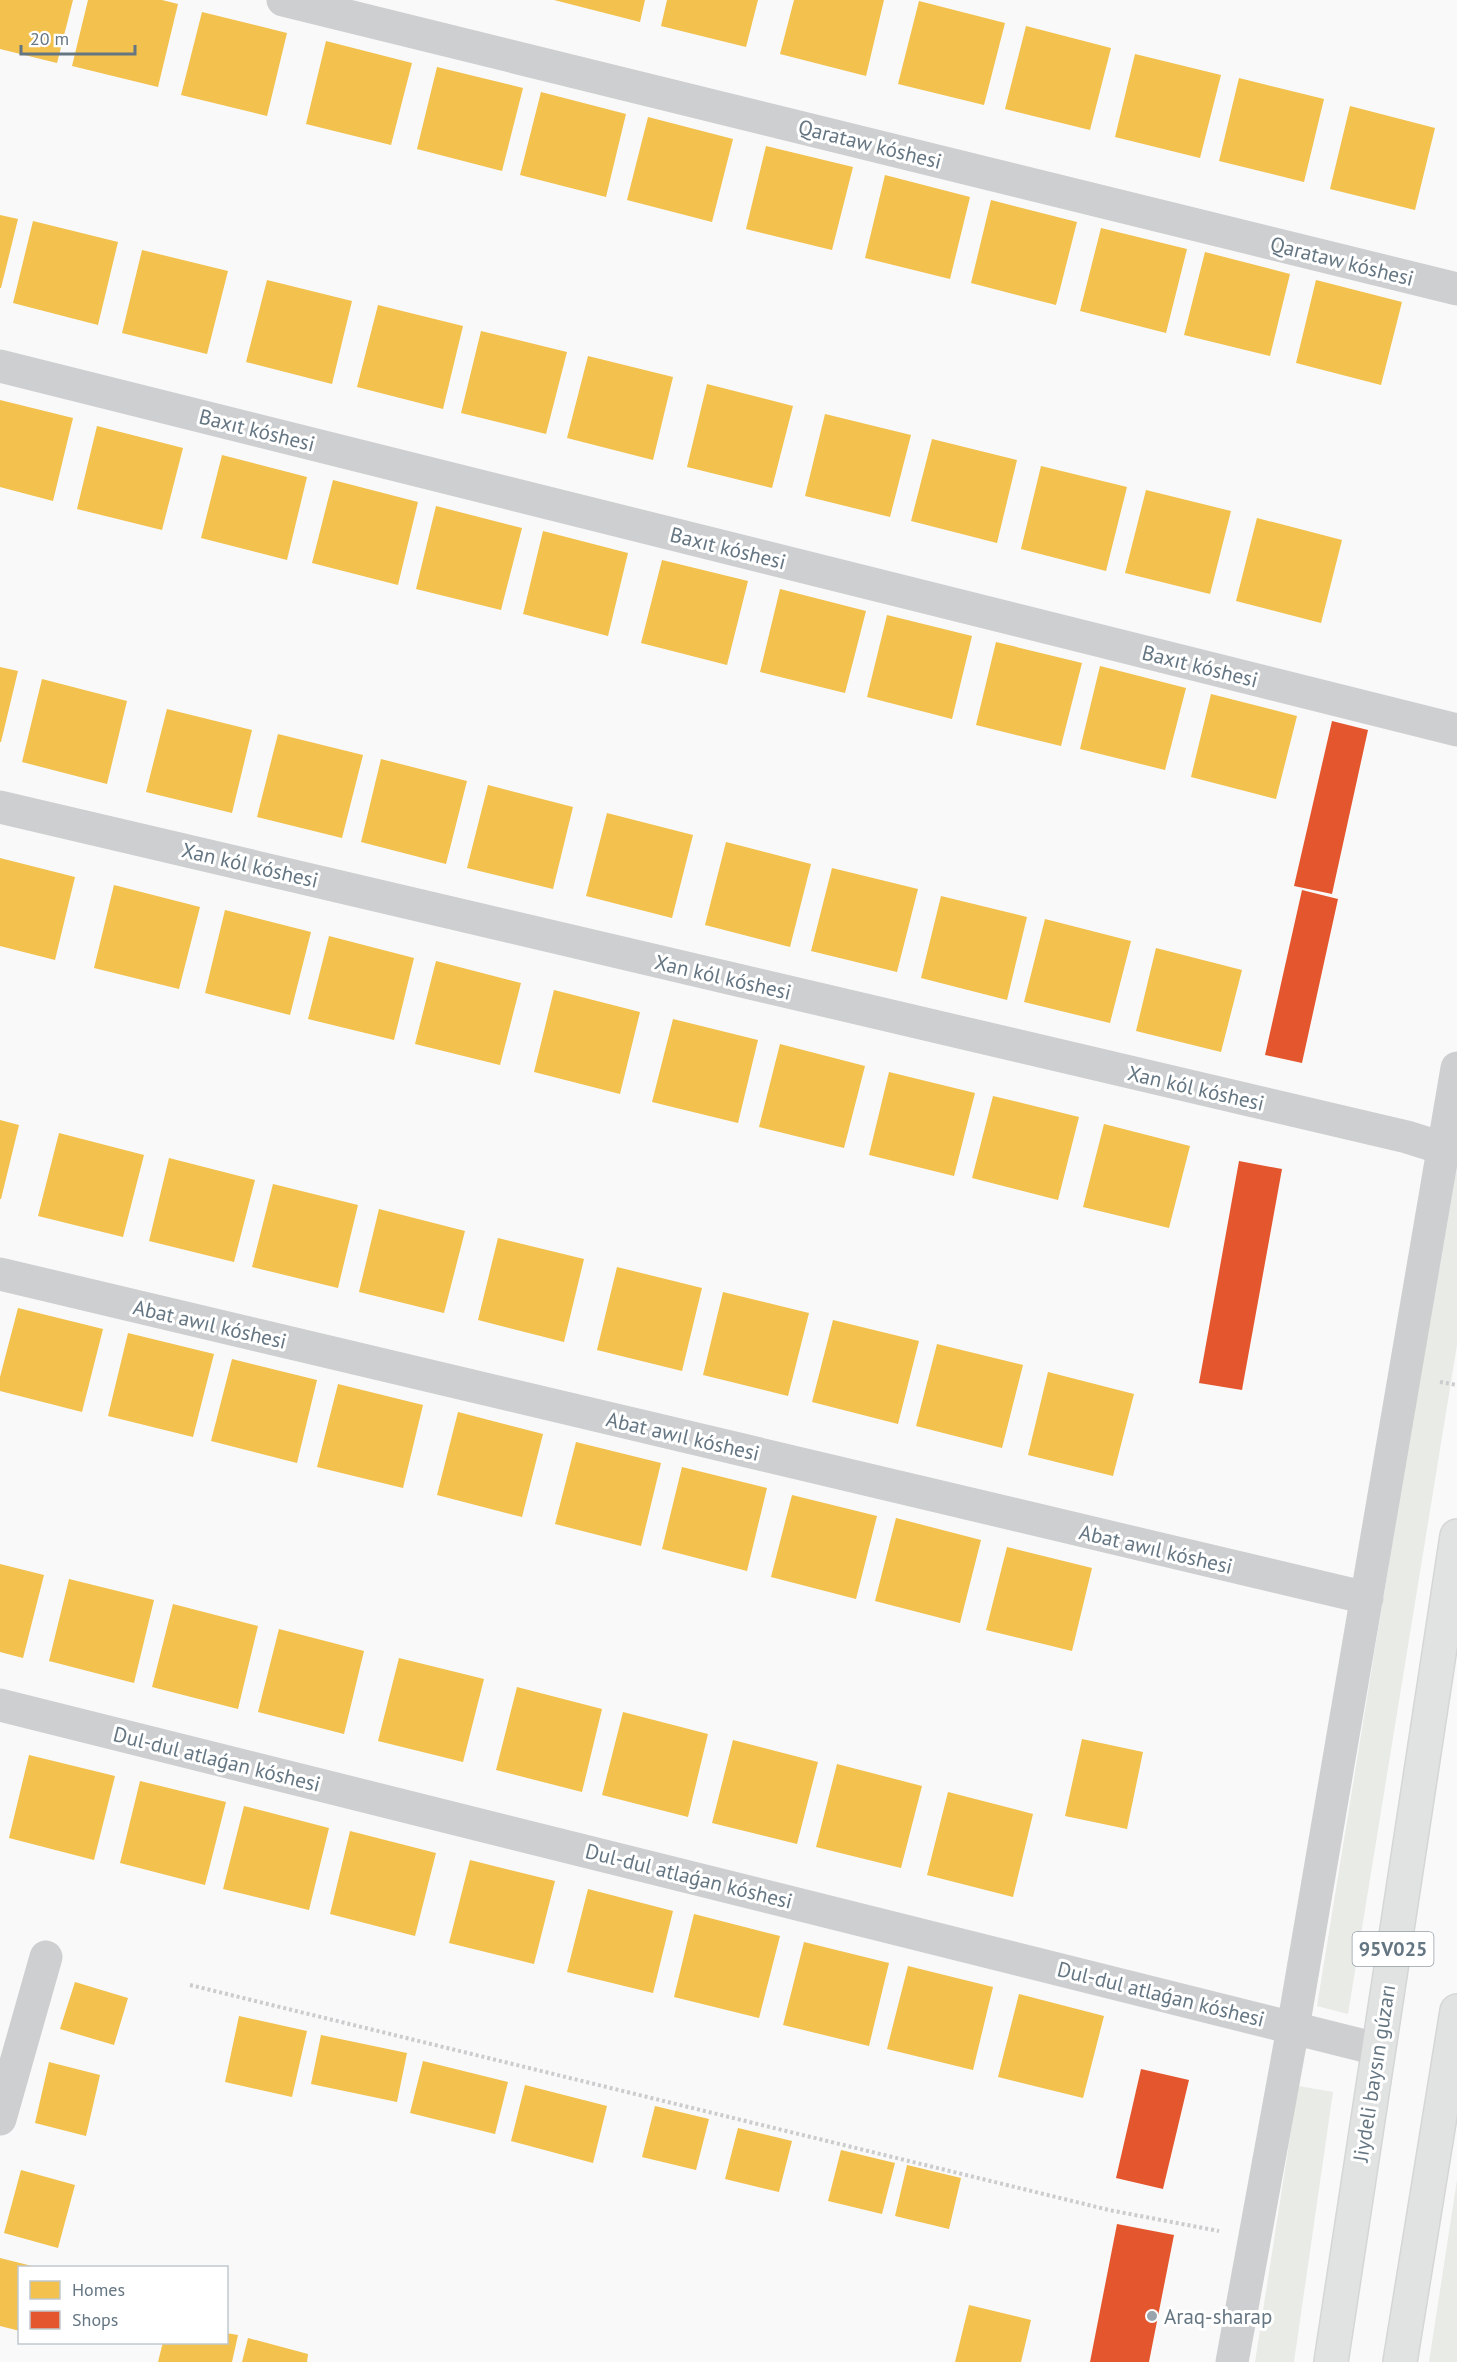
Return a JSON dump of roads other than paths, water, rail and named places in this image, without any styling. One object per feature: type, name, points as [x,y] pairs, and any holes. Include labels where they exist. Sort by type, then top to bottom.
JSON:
[{"type":"main road","name":"Jiydeli baysın gúzarı","points":[[1331,2362],[1457,1536]]},
{"type":"main road","points":[[1400,2362],[1449,2118],[1457,2011]]},
{"type":"street","name":"Qarataw kóshesi","points":[[283,0],[1457,289]]},
{"type":"street","name":"Baxıt kóshesi","points":[[0,366],[1457,730]]},
{"type":"street","name":"Xan kól kóshesi","points":[[0,807],[1372,1129],[1445,1149]]},
{"type":"street","points":[[1232,2362],[1293,2028],[1445,1149],[1457,1068]]},
{"type":"street","name":"Abat awıl kóshesi","points":[[0,1274],[1367,1598]]},
{"type":"street","name":"Dul-dul atlaǵan kóshesi","points":[[0,1705],[1377,2049]]},
{"type":"street","points":[[0,2119],[46,1958]]},
{"type":"place","name":"Araq-sharap","points":[[1152,2316]]}]
